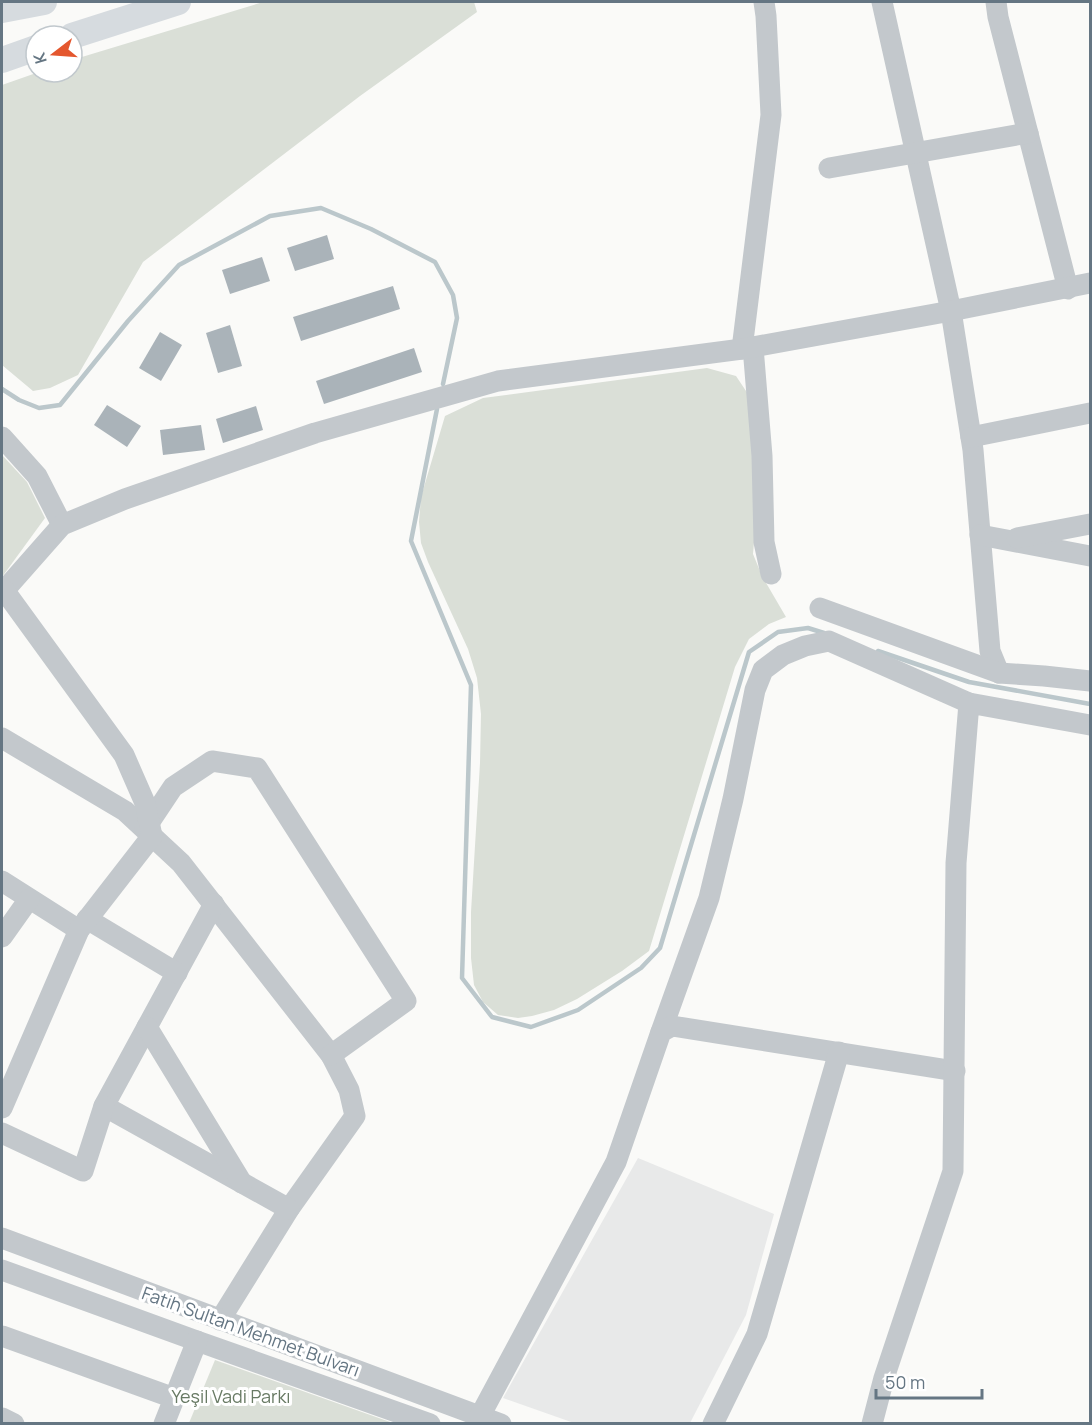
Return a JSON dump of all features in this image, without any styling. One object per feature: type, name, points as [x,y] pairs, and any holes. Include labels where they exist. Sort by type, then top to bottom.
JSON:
[{"type":"main road","points":[[2,10],[44,2]]},
{"type":"main road","points":[[84,32],[178,2]]},
{"type":"main road","points":[[2,60],[24,52]]},
{"type":"street","points":[[764,2],[771,115],[747,348],[762,456],[764,542],[771,574]]},
{"type":"street","points":[[882,2],[951,311],[971,437],[990,651],[999,673]]},
{"type":"street","points":[[996,2],[998,18],[1068,288]]},
{"type":"street","points":[[830,168],[1028,134]]},
{"type":"street","points":[[149,829],[145,803],[124,755],[3,592],[62,525],[125,499],[315,433],[498,381],[747,348],[1090,283]]},
{"type":"street","points":[[971,437],[1090,413]]},
{"type":"street","points":[[2,436],[37,476],[62,525]]},
{"type":"street","points":[[1006,540],[1090,524]]},
{"type":"street","points":[[980,535],[1090,556]]},
{"type":"street","points":[[820,608],[999,673],[1090,681]]},
{"type":"street","points":[[480,1416],[616,1162],[709,898],[733,799],[755,690],[763,670],[783,655],[805,645],[829,641],[969,703],[1090,725]]},
{"type":"street","points":[[872,1424],[884,1378],[953,1171],[956,863],[969,703]]},
{"type":"street","points":[[2,738],[125,811],[149,829],[181,863],[331,1055],[349,1090],[355,1116],[289,1209],[220,1320]]},
{"type":"street","points":[[2,1108],[83,924],[149,829],[173,787],[212,761],[257,768],[406,1001],[331,1055]]},
{"type":"street","points":[[2,881],[29,899],[177,973]]},
{"type":"street","points":[[2,937],[29,899]]},
{"type":"street","points":[[2,1133],[84,1171],[104,1106],[214,904]]},
{"type":"street","points":[[661,1032],[672,1026],[955,1071]]},
{"type":"street","points":[[147,1027],[243,1184]]},
{"type":"street","points":[[713,1424],[757,1334],[839,1052]]},
{"type":"street","points":[[104,1106],[289,1209]]},
{"type":"street","name":"Fatih Sultan Mehmet Bulvarı","points":[[2,1238],[501,1424]]},
{"type":"street","name":"Fatih Sultan Mehmet Bulvarı","points":[[2,1269],[430,1424]]},
{"type":"street","points":[[2,1336],[174,1398]]},
{"type":"street","points":[[164,1424],[197,1341]]},
{"type":"street","points":[[2,1418],[14,1424]]},
{"type":"shaded area","points":[[638,1158],[774,1214],[746,1315],[690,1423],[574,1423],[503,1398]]},
{"type":"green space","points":[[263,2],[474,2],[477,12],[360,96],[143,262],[78,375],[50,388],[33,391],[2,365],[2,85],[24,77],[24,84],[84,84],[84,56]]},
{"type":"green space","points":[[707,368],[736,376],[748,394],[757,507],[753,554],[762,576],[786,617],[769,624],[749,639],[735,667],[649,951],[577,999],[554,1010],[518,1018],[498,1015],[483,1002],[474,985],[471,958],[471,912],[480,763],[481,714],[477,678],[468,649],[428,562],[421,543],[419,522],[421,497],[445,416],[483,398]]},
{"type":"green space","points":[[2,455],[27,482],[45,518],[2,577]]},
{"type":"green space","name":"Yeşil Vadi Parkı","points":[[215,1360],[393,1423],[189,1423]]},
{"type":"building","points":[[327,235],[334,259],[295,271],[287,248]]},
{"type":"building","points":[[262,257],[270,281],[230,294],[222,270]]},
{"type":"building","points":[[393,286],[400,309],[301,341],[293,317]]},
{"type":"building","points":[[230,325],[242,366],[218,373],[206,333]]},
{"type":"building","points":[[160,332],[182,345],[161,381],[139,368]]},
{"type":"building","points":[[414,348],[422,372],[324,404],[316,381]]},
{"type":"building","points":[[107,405],[141,426],[127,447],[94,425]]},
{"type":"building","points":[[256,406],[263,430],[223,443],[216,419]]},
{"type":"building","points":[[201,425],[205,450],[163,455],[160,430]]},
{"type":"waterway","points":[[2,389],[19,400],[39,408],[60,405],[128,321],[179,265],[270,216],[321,208],[371,229],[435,262],[453,295],[457,318],[443,384]]},
{"type":"waterway","points":[[437,409],[411,541],[471,685],[462,978],[492,1017],[531,1027],[578,1010],[641,968],[660,948],[749,652],[778,632],[808,628],[824,633]]},
{"type":"waterway","points":[[878,651],[969,682],[1090,704]]}]
